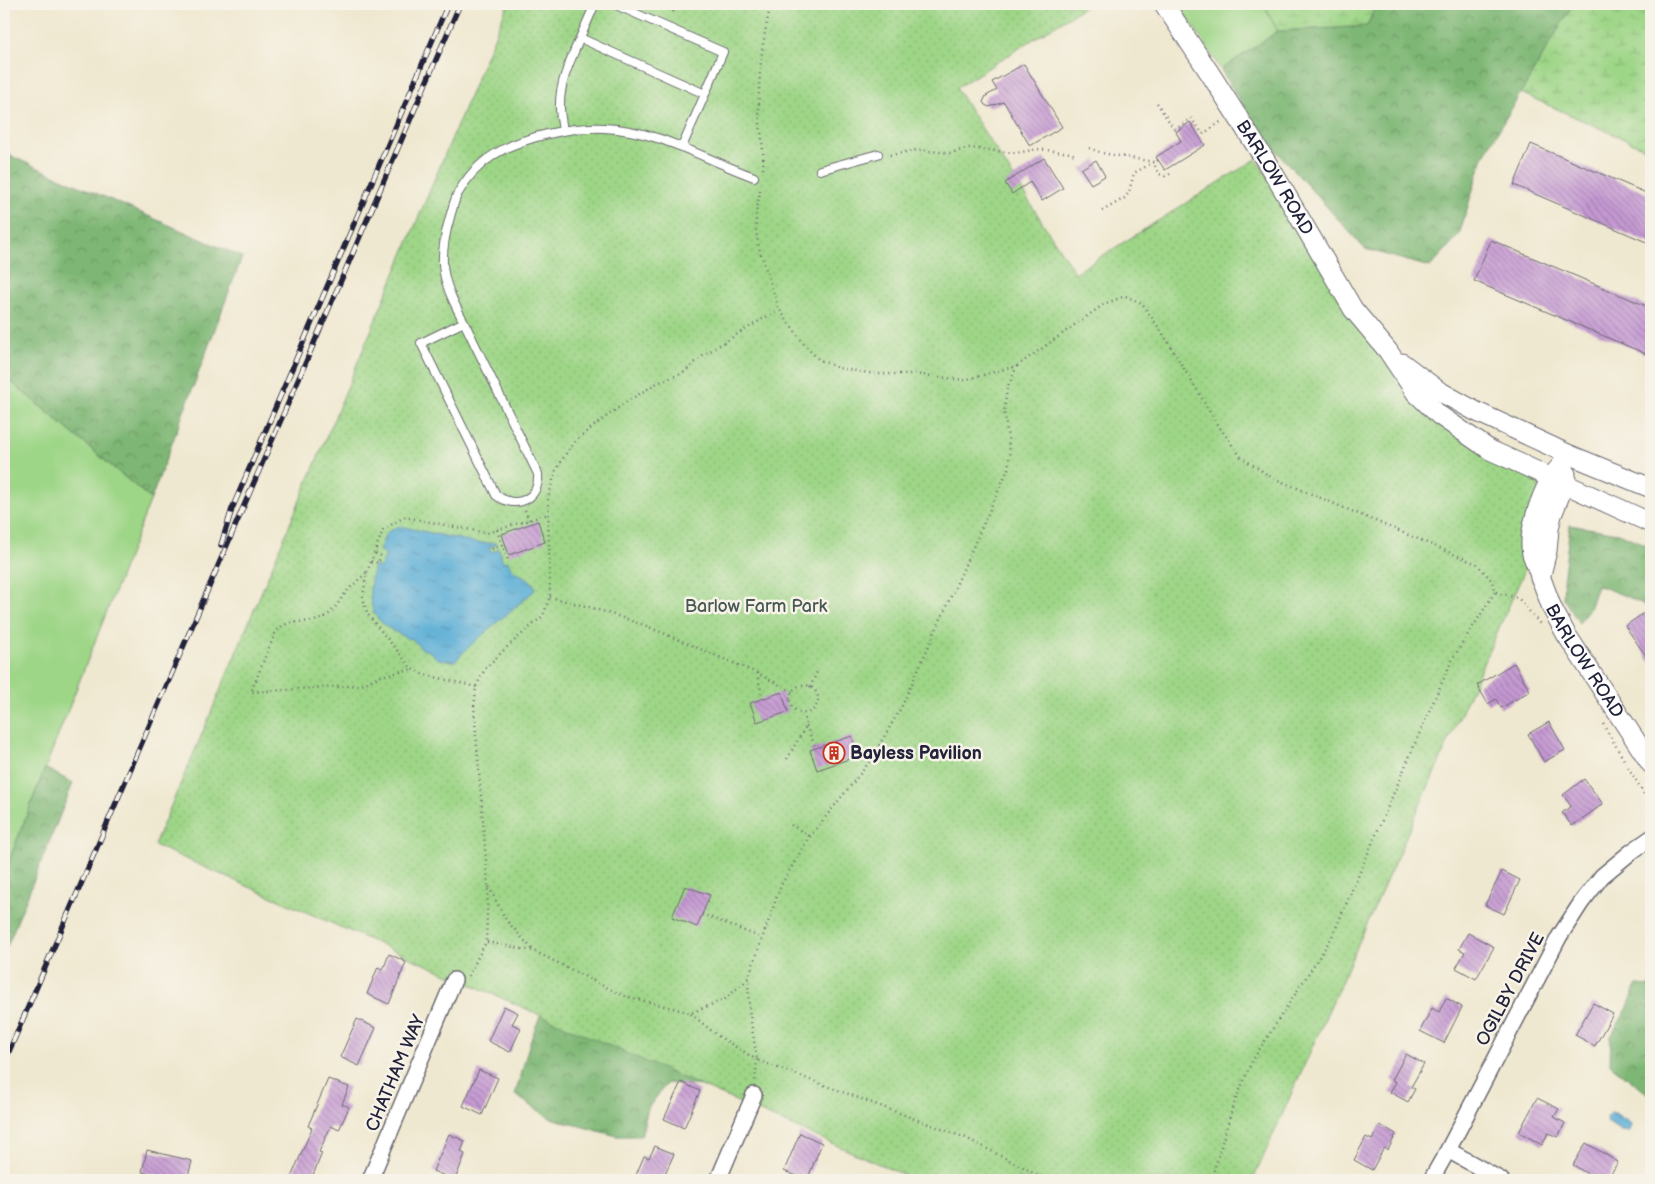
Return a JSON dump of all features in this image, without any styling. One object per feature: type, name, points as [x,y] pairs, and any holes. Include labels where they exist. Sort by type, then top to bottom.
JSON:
[{"type":"street","name":"BARLOW ROAD","points":[[1164,4],[1274,174],[1353,309],[1388,351],[1416,392],[1439,415],[1490,450],[1558,481]]},
{"type":"street","name":"BARLOW ROAD","points":[[1388,351],[1439,391],[1475,412],[1570,455],[1558,481],[1533,524],[1530,546],[1552,608],[1566,634],[1651,764]]},
{"type":"street","points":[[1570,455],[1651,488]]},
{"type":"street","points":[[1558,481],[1651,523]]},
{"type":"street","name":"OGILBY DRIVE","points":[[1431,1180],[1563,930],[1602,876],[1630,852],[1651,838]]},
{"type":"street","name":"CHATHAM WAY","points":[[370,1180],[454,980]]},
{"type":"street","points":[[718,1180],[754,1095]]},
{"type":"street","points":[[1448,1150],[1501,1180]]},
{"type":"lane","points":[[563,130],[560,106],[563,82],[596,4]]},
{"type":"lane","points":[[614,4],[723,52],[682,147]]},
{"type":"lane","points":[[580,38],[705,94]]},
{"type":"lane","points":[[464,322],[420,344],[496,495],[504,501],[522,502],[529,498],[535,490],[538,474],[464,322],[453,301],[444,273],[444,247],[447,225],[456,196],[470,175],[491,156],[511,144],[563,130],[603,128],[642,132],[682,147],[726,167],[758,178]]},
{"type":"lane","points":[[820,170],[878,154]]},
{"type":"path","points":[[673,12],[677,4]]},
{"type":"path","points":[[748,4],[760,9]]},
{"type":"path","points":[[762,171],[763,147],[758,84],[767,18],[771,4]]},
{"type":"path","points":[[1157,103],[1175,131],[1192,118],[1201,135],[1235,112]]},
{"type":"path","points":[[878,154],[890,155],[917,150],[951,152],[969,148],[1016,153],[1038,149],[1070,153],[1077,156]]},
{"type":"path","points":[[1089,148],[1102,153],[1154,162]]},
{"type":"path","points":[[1102,212],[1125,198],[1129,192],[1134,173],[1158,160]]},
{"type":"path","points":[[1154,162],[1159,174],[1165,176],[1170,174]]},
{"type":"path","points":[[758,178],[756,230],[779,309],[804,344],[818,359],[838,368],[876,374],[914,374],[964,380],[1017,366],[1104,304],[1125,296],[1142,302],[1218,425],[1241,457],[1271,477],[1476,564],[1492,581],[1495,592],[1453,658],[1332,937],[1252,1061],[1233,1106],[1211,1180]]},
{"type":"path","points":[[454,980],[468,976],[486,942],[488,885],[474,708],[476,687],[485,669],[543,616],[550,597],[548,499],[555,472],[577,439],[630,400],[658,383],[683,374],[705,354],[779,309]]},
{"type":"path","points":[[754,1095],[757,1060],[749,1010],[748,979],[781,885],[810,836],[868,764],[901,708],[1008,469],[1010,452],[1004,411],[1007,390],[1017,366]]},
{"type":"path","points":[[476,687],[422,674],[412,669],[369,616],[364,607],[363,596],[367,572],[383,530],[404,517],[487,533],[548,514]]},
{"type":"path","points":[[497,530],[508,560]]},
{"type":"path","points":[[492,549],[502,545]]},
{"type":"path","points":[[371,561],[378,563],[381,556],[374,554]]},
{"type":"path","points":[[367,572],[350,587],[329,614],[321,619],[282,624],[276,631],[251,692],[362,685],[385,674],[412,669]]},
{"type":"path","points":[[1495,592],[1518,598],[1541,625]]},
{"type":"path","points":[[550,597],[644,625],[757,673],[793,692]]},
{"type":"path","points":[[810,687],[817,672]]},
{"type":"path","points":[[757,673],[762,695]]},
{"type":"path","points":[[801,686],[810,687],[817,693],[818,702],[814,709],[804,713],[794,709],[790,700],[793,692],[801,686]]},
{"type":"path","points":[[785,702],[790,700]]},
{"type":"path","points":[[804,713],[806,726],[816,748]]},
{"type":"path","points":[[1600,719],[1651,806]]},
{"type":"path","points":[[787,759],[806,726]]},
{"type":"path","points":[[791,825],[810,836]]},
{"type":"path","points":[[488,885],[506,920],[534,952]]},
{"type":"path","points":[[702,914],[762,938]]},
{"type":"path","points":[[486,942],[534,952],[622,995],[691,1013],[718,1036],[757,1060],[966,1138],[1048,1180]]},
{"type":"path","points":[[691,1013],[725,999],[748,979]]},
{"type":"green space","name":"Barlow Farm Park","points":[[508,4],[1089,4],[956,88],[1075,273],[1256,159],[1415,397],[1551,478],[1532,554],[1253,1180],[915,1180],[154,845]]},
{"type":"green space","points":[[1179,4],[1263,4],[1278,31],[1221,70]]},
{"type":"green space","points":[[1263,4],[1376,4],[1367,26],[1278,31]]},
{"type":"green space","points":[[1376,4],[1573,4],[1483,157],[1459,235],[1430,267],[1365,249],[1259,132],[1221,70],[1278,31],[1367,26]]},
{"type":"green space","points":[[1573,4],[1651,4],[1651,151],[1521,93]]},
{"type":"green space","points":[[4,153],[242,257],[151,499],[4,376]]},
{"type":"green space","points":[[4,376],[151,499],[4,873]]},
{"type":"green space","points":[[1570,525],[1618,533],[1651,547],[1651,608],[1597,585],[1589,609],[1579,623],[1563,598]]},
{"type":"green space","points":[[45,768],[73,783],[4,954],[4,873]]},
{"type":"green space","points":[[1637,985],[1649,986],[1651,1014],[1651,1100],[1648,1094],[1610,1064],[1611,1036],[1627,1009]]},
{"type":"green space","points":[[543,1008],[715,1087],[667,1083],[648,1108],[641,1136],[617,1136],[550,1118],[515,1095],[530,1042]]},
{"type":"water","points":[[399,526],[477,543],[496,543],[497,545],[489,547],[491,552],[499,549],[503,562],[508,561],[514,570],[532,582],[535,590],[455,661],[438,659],[429,651],[422,649],[411,638],[408,639],[386,627],[376,616],[373,609],[370,587],[374,565],[380,568],[386,554],[379,551],[386,533]]},
{"type":"water","points":[[1610,1113],[1615,1113],[1630,1123],[1629,1132],[1621,1131],[1607,1122],[1606,1117]]},
{"type":"building","points":[[1024,64],[1062,127],[1030,146],[1004,102],[989,107],[983,102],[986,96],[997,90],[992,82]]},
{"type":"building","points":[[1190,122],[1205,145],[1165,170],[1156,157],[1181,141],[1176,132]]},
{"type":"building","points":[[1531,144],[1651,195],[1651,244],[1514,185]]},
{"type":"building","points":[[1044,158],[1063,188],[1042,201],[1030,182],[1012,194],[1005,183]]},
{"type":"building","points":[[1096,160],[1105,176],[1091,184],[1081,169]]},
{"type":"building","points":[[1491,240],[1651,308],[1651,356],[1474,281]]},
{"type":"building","points":[[538,521],[545,542],[509,555],[502,534]]},
{"type":"building","points":[[1644,613],[1651,624],[1651,663],[1625,626]]},
{"type":"building","points":[[1514,663],[1530,691],[1501,708],[1496,699],[1488,704],[1477,685]]},
{"type":"building","points":[[782,692],[788,712],[757,722],[750,703]]},
{"type":"building","points":[[1549,722],[1565,750],[1544,762],[1528,734]]},
{"type":"building","name":"Bayless Pavilion","points":[[852,736],[858,756],[817,770],[810,750]]},
{"type":"building","points":[[1584,779],[1603,804],[1572,826],[1562,813],[1571,806],[1563,795]]},
{"type":"building","points":[[1502,871],[1520,880],[1504,914],[1485,905]]},
{"type":"building","points":[[685,886],[710,895],[697,927],[672,917]]},
{"type":"building","points":[[1468,933],[1494,947],[1476,979],[1456,968],[1465,952],[1459,949]]},
{"type":"building","points":[[389,954],[406,962],[389,1004],[367,994],[378,967],[383,970]]},
{"type":"building","points":[[1446,998],[1462,1007],[1444,1043],[1420,1031],[1432,1008],[1439,1012]]},
{"type":"building","points":[[1593,1003],[1613,1014],[1595,1046],[1575,1035]]},
{"type":"building","points":[[504,1006],[518,1013],[512,1024],[521,1028],[510,1052],[488,1041]]},
{"type":"building","points":[[357,1019],[376,1028],[359,1066],[340,1057]]},
{"type":"building","points":[[1406,1054],[1424,1064],[1411,1087],[1415,1089],[1408,1102],[1390,1092],[1396,1082],[1392,1080]]},
{"type":"building","points":[[479,1070],[498,1078],[482,1115],[463,1106]]},
{"type":"building","points":[[328,1079],[349,1087],[342,1104],[349,1107],[339,1130],[331,1126],[319,1152],[322,1153],[311,1180],[290,1180],[312,1128],[308,1126]]},
{"type":"building","points":[[681,1082],[700,1091],[684,1128],[664,1119]]},
{"type":"building","points":[[1537,1098],[1559,1109],[1554,1117],[1565,1123],[1558,1137],[1548,1133],[1542,1145],[1519,1132]]},
{"type":"building","points":[[1380,1125],[1396,1134],[1388,1150],[1384,1148],[1372,1170],[1354,1160],[1366,1137],[1372,1140]]},
{"type":"building","points":[[800,1133],[822,1143],[807,1180],[784,1171]]},
{"type":"building","points":[[449,1134],[465,1141],[461,1152],[465,1154],[455,1180],[433,1171]]},
{"type":"building","points":[[1586,1143],[1618,1162],[1607,1180],[1598,1180],[1573,1165]]},
{"type":"building","points":[[655,1146],[674,1154],[662,1180],[634,1180],[644,1156],[649,1158]]},
{"type":"building","points":[[147,1150],[192,1161],[187,1180],[177,1180],[142,1172]]},
{"type":"railway","points":[[221,545],[232,509],[448,4]]},
{"type":"railway","points":[[4,1063],[460,4]]},
{"type":"place","name":"Bayless Pavilion","points":[[834,753]]}]
